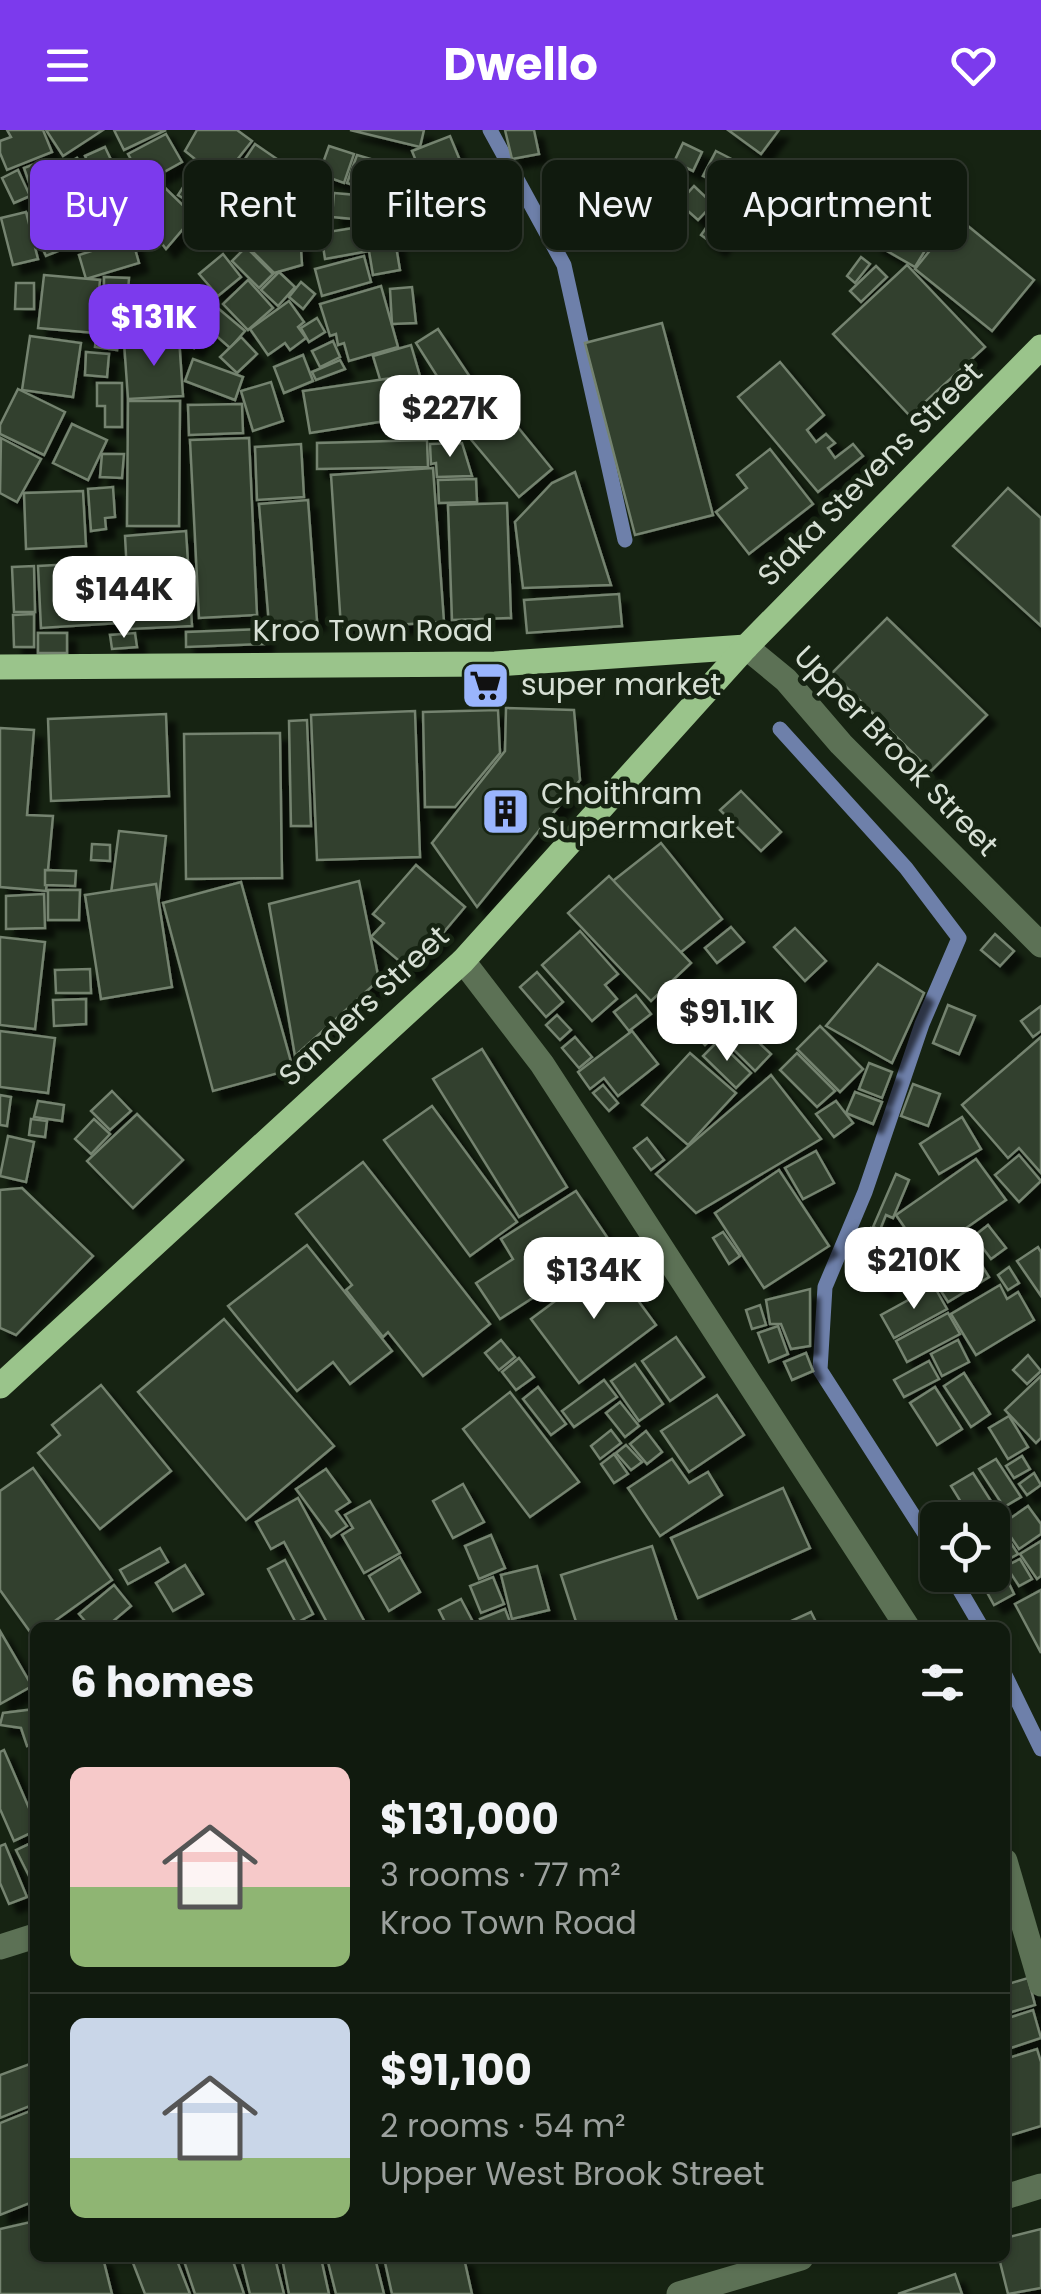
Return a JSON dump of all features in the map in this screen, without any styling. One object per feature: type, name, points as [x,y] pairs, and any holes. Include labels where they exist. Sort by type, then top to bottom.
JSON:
[{"type":"main road","name":"Siaka Stevens Street","points":[[746,648],[1041,347]]},
{"type":"main road","name":"Kroo Town Road","points":[[0,667],[495,664],[746,648]]},
{"type":"main road","name":"Sanders Street","points":[[0,1386],[464,961],[746,648]]},
{"type":"street","name":"Upper Brook Street","points":[[746,648],[786,680],[841,744],[1041,945]]},
{"type":"street","points":[[464,961],[542,1064],[904,1622]]},
{"type":"street","points":[[1010,1878],[1041,1984]]},
{"type":"street","points":[[0,1947],[30,1938]]},
{"type":"street","points":[[1010,2195],[1041,2186]]},
{"type":"street","points":[[680,2294],[788,2262]]},
{"type":"building","points":[[7,130],[43,130],[52,152],[7,170],[0,141],[11,137]]},
{"type":"building","points":[[46,130],[103,130],[63,156]]},
{"type":"building","points":[[114,130],[166,130],[124,150]]},
{"type":"building","points":[[197,130],[237,130],[252,141],[237,160],[196,160],[185,151]]},
{"type":"building","points":[[350,130],[424,130],[420,147]]},
{"type":"building","points":[[505,130],[534,130],[539,154],[512,159]]},
{"type":"building","points":[[728,130],[779,130],[761,154]]},
{"type":"building","points":[[166,134],[182,162],[164,172],[164,160],[131,160],[128,154]]},
{"type":"building","points":[[450,136],[460,160],[416,160],[412,151]]},
{"type":"building","points":[[683,143],[702,152],[693,171],[687,168],[687,160],[675,160]]},
{"type":"building","points":[[255,144],[277,159],[276,160],[244,160]]},
{"type":"building","points":[[329,146],[354,154],[344,183],[332,179],[332,160],[324,160]]},
{"type":"building","points":[[105,147],[111,160],[87,160],[85,156]]},
{"type":"building","points":[[716,151],[733,160],[711,160]]},
{"type":"building","points":[[18,170],[30,196],[14,203],[2,178]]},
{"type":"building","points":[[694,186],[707,198],[707,210],[698,220],[687,210],[687,194]]},
{"type":"building","points":[[164,187],[184,206],[184,228],[166,249]]},
{"type":"building","points":[[334,193],[352,195],[352,219],[332,217]]},
{"type":"building","points":[[26,212],[30,250],[36,250],[38,259],[13,265],[1,218]]},
{"type":"building","points":[[967,225],[1034,280],[992,331],[915,269],[930,250],[967,250]]},
{"type":"building","points":[[352,228],[352,250],[397,250],[400,270],[373,275],[369,251],[325,259],[324,250],[332,250],[332,231]]},
{"type":"building","points":[[95,250],[135,250],[139,263],[86,279],[79,255]]},
{"type":"building","points":[[243,250],[249,250],[273,274],[259,288],[232,261]]},
{"type":"building","points":[[251,250],[301,250],[302,265],[274,273]]},
{"type":"building","points":[[885,250],[925,250],[915,267]]},
{"type":"building","points":[[223,254],[241,277],[218,296],[199,274]]},
{"type":"building","points":[[364,256],[371,282],[322,296],[315,269]]},
{"type":"building","points":[[861,257],[870,264],[855,283],[847,276]]},
{"type":"building","points":[[907,265],[985,347],[910,416],[833,334]]},
{"type":"building","points":[[876,266],[887,277],[861,302],[850,291]]},
{"type":"building","points":[[279,272],[295,287],[278,306],[261,290]]},
{"type":"building","points":[[44,275],[100,280],[95,333],[38,328]]},
{"type":"building","points":[[104,277],[129,278],[128,292],[104,291]]},
{"type":"building","points":[[248,280],[273,308],[248,330],[223,304]]},
{"type":"building","points":[[301,282],[315,294],[303,309],[289,297]]},
{"type":"building","points":[[16,283],[34,283],[34,309],[15,309]]},
{"type":"building","points":[[381,286],[398,347],[349,361],[344,343],[338,345],[336,334],[330,336],[320,304]]},
{"type":"building","points":[[412,287],[416,323],[392,324],[390,289]]},
{"type":"building","points":[[102,294],[132,294],[132,330],[102,330]]},
{"type":"building","points":[[289,301],[304,322],[298,327],[306,338],[290,350],[285,343],[268,355],[250,329]]},
{"type":"building","points":[[176,304],[209,321],[194,348],[162,332]]},
{"type":"building","points":[[219,309],[245,331],[230,348],[204,325]]},
{"type":"building","points":[[317,318],[325,332],[309,342],[301,328]]},
{"type":"building","points":[[662,323],[713,515],[635,535],[585,343]]},
{"type":"building","points":[[438,329],[472,380],[449,395],[416,343]]},
{"type":"building","points":[[97,331],[119,334],[117,350],[95,347]]},
{"type":"building","points":[[30,336],[81,343],[73,397],[22,390]]},
{"type":"building","points":[[241,337],[257,354],[237,373],[220,357]]},
{"type":"building","points":[[179,338],[183,396],[128,399],[124,342]]},
{"type":"building","points":[[333,341],[340,357],[320,367],[312,351]]},
{"type":"building","points":[[411,345],[420,376],[382,386],[373,356]]},
{"type":"building","points":[[86,352],[109,354],[107,377],[85,375]]},
{"type":"building","points":[[303,355],[313,381],[284,393],[274,367]]},
{"type":"building","points":[[193,359],[243,377],[235,400],[185,381]]},
{"type":"building","points":[[340,360],[345,369],[316,380],[312,372]]},
{"type":"building","points":[[780,362],[824,415],[807,430],[816,442],[826,434],[835,443],[828,448],[835,458],[853,444],[863,456],[818,492],[738,397]]},
{"type":"building","points":[[392,378],[398,419],[310,433],[303,391]]},
{"type":"building","points":[[271,382],[283,421],[253,431],[241,391]]},
{"type":"building","points":[[97,383],[122,383],[122,427],[105,427],[105,406],[97,406]]},
{"type":"building","points":[[18,389],[65,412],[44,455],[0,434],[0,425]]},
{"type":"building","points":[[128,401],[180,401],[179,526],[127,526]]},
{"type":"building","points":[[242,404],[243,433],[189,435],[188,405]]},
{"type":"building","points":[[503,409],[552,469],[519,497],[468,436]]},
{"type":"building","points":[[72,424],[107,440],[88,480],[53,463]]},
{"type":"building","points":[[1,438],[41,459],[17,502],[0,493]]},
{"type":"building","points":[[249,438],[257,615],[199,618],[190,440]]},
{"type":"building","points":[[427,440],[428,467],[317,469],[317,443]]},
{"type":"building","points":[[462,443],[472,476],[437,477],[436,463],[431,464],[430,444]]},
{"type":"building","points":[[301,444],[304,497],[257,500],[255,447]]},
{"type":"building","points":[[770,449],[813,504],[749,554],[716,512],[747,488],[737,475]]},
{"type":"building","points":[[102,454],[124,454],[122,478],[100,477]]},
{"type":"building","points":[[433,468],[444,622],[341,628],[331,475]]},
{"type":"building","points":[[575,472],[611,585],[523,588],[515,522],[552,483]]},
{"type":"building","points":[[476,479],[477,502],[439,503],[438,480]]},
{"type":"building","points":[[113,487],[115,517],[105,518],[106,529],[91,531],[88,489]]},
{"type":"building","points":[[1008,488],[1041,518],[1041,626],[953,546]]},
{"type":"building","points":[[83,491],[86,546],[26,549],[24,493]]},
{"type":"building","points":[[308,500],[317,621],[269,625],[259,504]]},
{"type":"building","points":[[507,503],[511,618],[452,620],[448,505]]},
{"type":"building","points":[[186,531],[192,626],[130,629],[125,536]]},
{"type":"building","points":[[114,562],[118,623],[41,628],[38,566]]},
{"type":"building","points":[[34,566],[35,612],[14,612],[12,567]]},
{"type":"building","points":[[619,594],[622,626],[527,633],[524,600]]},
{"type":"building","points":[[34,614],[34,647],[14,647],[13,615]]},
{"type":"building","points":[[887,618],[987,715],[931,771],[832,673]]},
{"type":"building","points":[[264,629],[264,644],[186,647],[186,632]]},
{"type":"building","points":[[38,633],[67,633],[67,653],[38,653]]},
{"type":"building","points":[[135,633],[137,647],[112,649],[110,635]]},
{"type":"building","name":"Choithram Supermarket","points":[[506,708],[574,710],[580,780],[477,907],[432,843],[505,751]]},
{"type":"building","points":[[498,710],[500,753],[455,807],[425,807],[423,712]]},
{"type":"building","points":[[415,711],[420,857],[317,860],[311,715]]},
{"type":"building","points":[[166,714],[169,796],[51,801],[48,719]]},
{"type":"building","points":[[307,720],[311,826],[291,826],[289,721]]},
{"type":"building","points":[[0,728],[34,730],[27,815],[53,816],[46,891],[0,887]]},
{"type":"building","points":[[280,733],[282,878],[186,879],[184,734]]},
{"type":"building","points":[[741,791],[781,832],[761,851],[720,810]]},
{"type":"building","points":[[119,831],[166,836],[158,906],[110,901]]},
{"type":"building","points":[[661,843],[722,919],[670,961],[609,884]]},
{"type":"building","points":[[92,844],[110,845],[110,861],[91,860]]},
{"type":"building","points":[[416,865],[465,907],[411,971],[371,937],[384,923],[373,914]]},
{"type":"building","points":[[45,870],[76,871],[75,886],[45,885]]},
{"type":"building","points":[[609,876],[691,963],[651,1001],[568,913]]},
{"type":"building","points":[[359,881],[379,980],[295,1056],[269,904]]},
{"type":"building","points":[[241,882],[293,1069],[213,1091],[163,903]]},
{"type":"building","points":[[156,884],[172,987],[101,999],[85,895]]},
{"type":"building","points":[[48,890],[80,890],[79,920],[48,920]]},
{"type":"building","points":[[44,894],[45,928],[6,929],[6,896]]},
{"type":"building","points":[[731,927],[744,942],[717,963],[705,948]]},
{"type":"building","points":[[795,928],[826,961],[805,981],[774,947]]},
{"type":"building","points":[[580,931],[618,974],[605,985],[617,999],[592,1021],[542,965]]},
{"type":"building","points":[[995,934],[1014,951],[1000,966],[981,950]]},
{"type":"building","points":[[0,937],[45,942],[35,1029],[0,1025]]},
{"type":"building","points":[[878,964],[924,993],[892,1063],[826,1026]]},
{"type":"building","points":[[90,969],[91,993],[56,993],[55,970]]},
{"type":"building","points":[[537,972],[563,1002],[546,1017],[520,987]]},
{"type":"building","points":[[680,985],[690,997],[678,1008],[668,996]]},
{"type":"building","points":[[636,995],[651,1014],[629,1031],[614,1012]]},
{"type":"building","points":[[86,999],[86,1024],[54,1026],[53,1000]]},
{"type":"building","points":[[713,1000],[732,1020],[705,1045],[686,1024]]},
{"type":"building","points":[[948,1005],[975,1016],[959,1054],[933,1043]]},
{"type":"building","points":[[1041,1006],[1041,1031],[1033,1037],[1021,1021]]},
{"type":"building","points":[[557,1015],[571,1030],[560,1040],[546,1025]]},
{"type":"building","points":[[739,1024],[771,1054],[755,1071],[723,1039]]},
{"type":"building","points":[[820,1026],[863,1069],[840,1092],[797,1049]]},
{"type":"building","points":[[0,1031],[55,1038],[48,1093],[0,1087]]},
{"type":"building","points":[[632,1031],[658,1064],[618,1096],[604,1078],[590,1089],[578,1072]]},
{"type":"building","points":[[575,1037],[592,1057],[579,1068],[562,1048]]},
{"type":"building","points":[[1041,1037],[1041,1173],[1019,1148],[1008,1158],[962,1105]]},
{"type":"building","points":[[718,1041],[751,1073],[736,1088],[703,1056]]},
{"type":"building","points":[[482,1049],[567,1187],[519,1217],[433,1079]]},
{"type":"building","points":[[690,1053],[736,1093],[688,1145],[642,1105]]},
{"type":"building","points":[[797,1053],[835,1091],[817,1107],[780,1070]]},
{"type":"building","points":[[869,1063],[892,1072],[882,1098],[859,1089]]},
{"type":"building","points":[[771,1075],[821,1139],[696,1213],[656,1174]]},
{"type":"building","points":[[913,1084],[940,1094],[928,1126],[901,1116]]},
{"type":"building","points":[[603,1085],[618,1103],[609,1111],[593,1093]]},
{"type":"building","points":[[112,1091],[131,1111],[110,1130],[91,1111]]},
{"type":"building","points":[[855,1092],[882,1102],[873,1124],[846,1113]]},
{"type":"building","points":[[0,1095],[11,1097],[7,1126],[0,1125]]},
{"type":"building","points":[[38,1101],[64,1105],[62,1121],[34,1117]]},
{"type":"building","points":[[836,1101],[853,1123],[834,1137],[816,1114]]},
{"type":"building","points":[[432,1106],[517,1222],[470,1256],[384,1140]]},
{"type":"building","points":[[137,1114],[183,1160],[133,1208],[87,1161]]},
{"type":"building","points":[[962,1117],[981,1149],[939,1174],[920,1144]]},
{"type":"building","points":[[31,1119],[47,1121],[45,1137],[29,1135]]},
{"type":"building","points":[[94,1119],[110,1134],[91,1154],[75,1139]]},
{"type":"building","points":[[8,1136],[34,1142],[26,1182],[0,1176]]},
{"type":"building","points":[[647,1138],[664,1160],[651,1170],[634,1148]]},
{"type":"building","points":[[816,1151],[834,1183],[803,1199],[785,1168]]},
{"type":"building","points":[[1019,1155],[1041,1181],[1019,1202],[995,1175]]},
{"type":"building","points":[[976,1159],[1006,1200],[925,1257],[896,1215]]},
{"type":"building","points":[[363,1162],[490,1324],[423,1376],[388,1332],[383,1337],[346,1290],[352,1285],[296,1214]]},
{"type":"building","points":[[779,1170],[829,1246],[764,1288],[715,1213]]},
{"type":"building","points":[[896,1174],[909,1180],[893,1218],[886,1215],[880,1230],[873,1227]]},
{"type":"building","points":[[22,1188],[93,1256],[16,1335],[0,1328],[0,1190]]},
{"type":"building","points":[[576,1191],[613,1246],[500,1319],[476,1283],[513,1259],[501,1239]]},
{"type":"building","points":[[988,1225],[1006,1248],[991,1259],[974,1236]]},
{"type":"building","points":[[871,1228],[890,1237],[883,1251],[864,1243]]},
{"type":"building","points":[[723,1232],[740,1256],[729,1264],[713,1238]]},
{"type":"building","points":[[966,1240],[989,1277],[948,1302],[925,1266]]},
{"type":"building","points":[[307,1245],[392,1351],[350,1384],[333,1362],[297,1391],[228,1306]]},
{"type":"building","points":[[1038,1247],[1041,1252],[1041,1296],[1017,1261]]},
{"type":"building","points":[[609,1261],[656,1325],[579,1383],[531,1319]]},
{"type":"building","points":[[876,1264],[892,1274],[882,1288],[867,1278]]},
{"type":"building","points":[[1009,1267],[1019,1283],[1008,1290],[998,1275]]},
{"type":"building","points":[[1000,1285],[1007,1299],[1018,1292],[1034,1320],[976,1355],[951,1314]]},
{"type":"building","points":[[934,1286],[947,1309],[894,1338],[881,1315]]},
{"type":"building","points":[[810,1289],[810,1346],[791,1349],[781,1324],[770,1324],[766,1300]]},
{"type":"building","points":[[760,1305],[766,1325],[752,1329],[746,1310]]},
{"type":"building","points":[[948,1313],[960,1334],[907,1362],[896,1341]]},
{"type":"building","points":[[224,1319],[334,1446],[246,1520],[138,1392]]},
{"type":"building","points":[[778,1326],[788,1354],[769,1362],[758,1333]]},
{"type":"building","points":[[676,1337],[704,1377],[670,1401],[642,1361]]},
{"type":"building","points":[[501,1340],[515,1357],[499,1370],[485,1353]]},
{"type":"building","points":[[958,1340],[969,1362],[942,1376],[931,1354]]},
{"type":"building","points":[[806,1353],[813,1371],[792,1380],[784,1362]]},
{"type":"building","points":[[1028,1355],[1041,1371],[1027,1384],[1013,1370]]},
{"type":"building","points":[[519,1358],[534,1377],[516,1390],[502,1372]]},
{"type":"building","points":[[929,1361],[939,1379],[904,1397],[894,1380]]},
{"type":"building","points":[[635,1364],[663,1404],[639,1421],[611,1381]]},
{"type":"building","points":[[964,1373],[990,1414],[971,1427],[944,1386]]},
{"type":"building","points":[[1041,1376],[1041,1438],[1036,1443],[1005,1410]]},
{"type":"building","points":[[604,1380],[617,1397],[574,1427],[562,1411]]},
{"type":"building","points":[[101,1385],[171,1471],[100,1529],[38,1453],[60,1435],[52,1425]]},
{"type":"building","points":[[538,1387],[566,1424],[551,1435],[523,1399]]},
{"type":"building","points":[[935,1387],[962,1429],[937,1445],[910,1403]]},
{"type":"building","points":[[510,1392],[579,1482],[530,1517],[463,1429]]},
{"type":"building","points":[[717,1395],[744,1435],[689,1472],[661,1431]]},
{"type":"building","points":[[620,1402],[639,1426],[625,1437],[606,1413]]},
{"type":"building","points":[[1009,1416],[1028,1447],[1008,1459],[989,1428]]},
{"type":"building","points":[[611,1430],[621,1443],[600,1459],[591,1446]]},
{"type":"building","points":[[646,1431],[662,1452],[647,1464],[630,1444]]},
{"type":"building","points":[[626,1445],[642,1462],[631,1470],[616,1453]]},
{"type":"building","points":[[614,1454],[628,1474],[614,1483],[601,1464]]},
{"type":"building","points":[[1022,1456],[1030,1469],[1014,1478],[1006,1466]]},
{"type":"building","points":[[672,1459],[689,1483],[708,1472],[722,1495],[660,1536],[628,1488]]},
{"type":"building","points":[[996,1459],[1021,1497],[1010,1503],[1001,1502],[979,1469]]},
{"type":"building","points":[[33,1468],[112,1580],[53,1622],[30,1622],[30,1632],[0,1590],[0,1491]]},
{"type":"building","points":[[326,1469],[350,1502],[336,1511],[347,1526],[331,1537],[296,1489]]},
{"type":"building","points":[[973,1473],[992,1502],[961,1502],[951,1486]]},
{"type":"building","points":[[1034,1473],[1041,1485],[1027,1495],[1019,1484]]},
{"type":"building","points":[[463,1484],[484,1522],[453,1538],[433,1501]]},
{"type":"building","points":[[783,1488],[810,1548],[698,1598],[671,1538]]},
{"type":"building","points":[[298,1498],[365,1622],[327,1622],[284,1542],[271,1549],[256,1522]]},
{"type":"building","points":[[370,1501],[400,1553],[364,1573],[342,1535],[353,1528],[345,1515]]},
{"type":"building","points":[[1028,1506],[1041,1524],[1041,1534],[1019,1549],[1010,1536],[1010,1518]]},
{"type":"building","points":[[491,1535],[505,1568],[479,1579],[465,1546]]},
{"type":"building","points":[[1041,1541],[1041,1576],[1037,1579],[1020,1554]]},
{"type":"building","points":[[1010,1542],[1018,1554],[1010,1558]]},
{"type":"building","points":[[652,1546],[677,1622],[576,1622],[561,1575]]},
{"type":"building","points":[[160,1548],[168,1562],[128,1584],[120,1570]]},
{"type":"building","points":[[400,1557],[420,1592],[389,1611],[369,1576]]},
{"type":"building","points":[[1020,1559],[1032,1579],[1019,1586],[1010,1572],[1010,1564]]},
{"type":"building","points":[[285,1560],[313,1614],[295,1622],[268,1569]]},
{"type":"building","points":[[185,1565],[203,1594],[173,1611],[156,1583]]},
{"type":"building","points":[[537,1566],[549,1610],[512,1619],[501,1575]]},
{"type":"building","points":[[493,1577],[504,1604],[481,1613],[470,1586]]},
{"type":"building","points":[[114,1585],[131,1606],[112,1622],[86,1622],[79,1614]]},
{"type":"building","points":[[1010,1586],[1014,1594],[994,1605],[987,1592],[1010,1592]]},
{"type":"building","points":[[1041,1590],[1041,1653],[1015,1604]]},
{"type":"building","points":[[461,1599],[472,1620],[445,1622],[439,1610]]},
{"type":"building","points":[[505,1609],[510,1622],[481,1622],[480,1619]]},
{"type":"building","points":[[811,1612],[816,1622],[789,1622]]},
{"type":"building","points":[[0,1631],[30,1687],[0,1704]]},
{"type":"building","points":[[30,1710],[30,1745],[27,1746],[21,1728],[0,1725],[3,1713]]},
{"type":"building","points":[[4,1750],[30,1810],[30,1833],[14,1841],[0,1809],[0,1752]]},
{"type":"building","points":[[30,1843],[30,1878],[16,1850]]},
{"type":"building","points":[[5,1844],[27,1897],[9,1904],[0,1883],[0,1846]]},
{"type":"building","points":[[1028,1978],[1035,2005],[1010,2012],[1010,1983]]},
{"type":"building","points":[[1033,2010],[1041,2038],[1010,2048],[1010,2017]]},
{"type":"building","points":[[1037,2049],[1041,2062],[1041,2126],[1010,2135],[1010,2057]]},
{"type":"building","points":[[30,2064],[30,2106],[0,2118],[0,2075]]},
{"type":"building","points":[[30,2111],[30,2203],[0,2215],[0,2123]]},
{"type":"building","points":[[30,2222],[30,2262],[104,2262],[112,2294],[0,2294],[0,2229]]},
{"type":"building","points":[[1041,2229],[1041,2288],[1008,2294],[1000,2262],[1010,2262],[1010,2237]]},
{"type":"building","points":[[178,2262],[190,2294],[145,2294],[133,2263]]},
{"type":"building","points":[[184,2262],[233,2262],[244,2294],[195,2294]]},
{"type":"building","points":[[242,2262],[276,2262],[284,2294],[250,2294]]},
{"type":"building","points":[[283,2262],[322,2262],[329,2294],[289,2294]]},
{"type":"building","points":[[328,2262],[376,2262],[384,2294],[336,2294]]},
{"type":"building","points":[[385,2262],[465,2262],[472,2294],[392,2294]]},
{"type":"building","points":[[955,2274],[962,2294],[898,2294]]},
{"type":"waterway","points":[[490,130],[564,265],[625,540]]},
{"type":"waterway","points":[[780,729],[906,868],[959,938],[922,1024],[865,1192],[825,1287],[820,1370],[920,1526]]},
{"type":"waterway","points":[[961,1592],[978,1622]]},
{"type":"waterway","points":[[1010,1685],[1041,1749]]},
{"type":"place","name":"super market","points":[[486,685]]},
{"type":"place","name":"Choithram Supermarket","points":[[506,811]]}]
